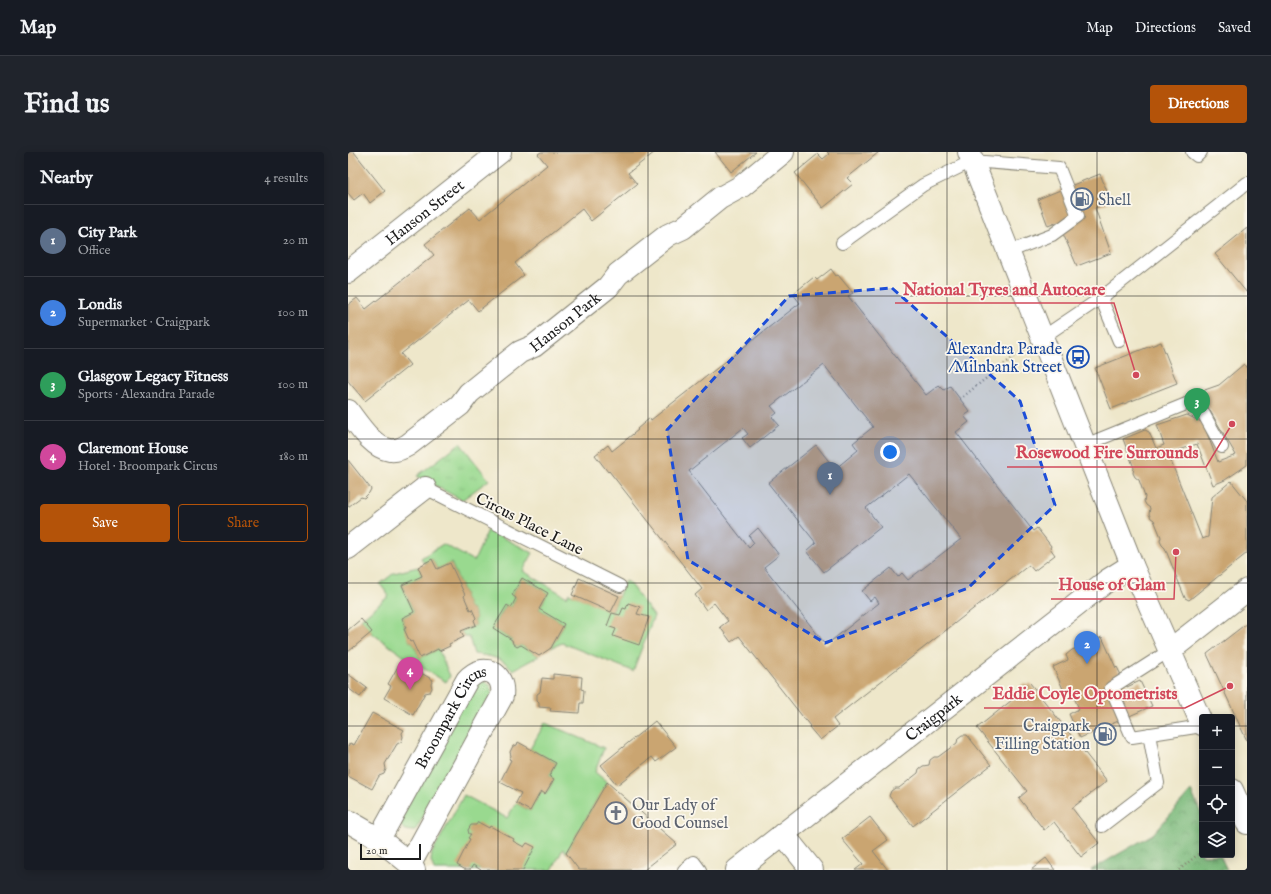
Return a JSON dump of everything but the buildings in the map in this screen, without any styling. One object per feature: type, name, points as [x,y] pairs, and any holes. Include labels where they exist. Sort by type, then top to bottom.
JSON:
[{"type":"street","name":"Hanson Street","points":[[348,272],[500,152]]},
{"type":"street","name":"Hanson Park","points":[[348,411],[370,439],[379,446],[390,450],[399,449],[408,445],[460,404],[468,393],[520,352],[534,346],[608,287],[618,274],[668,234],[683,228],[720,198],[742,186],[783,152]]},
{"type":"street","points":[[971,156],[1132,565],[1199,718]]},
{"type":"street","points":[[348,548],[425,488]]},
{"type":"street","name":"Craigpark","points":[[737,870],[1105,583],[1132,565]]},
{"type":"street","points":[[1169,651],[1247,590]]},
{"type":"street","name":"Broompark Circus","points":[[379,839],[467,680],[472,674],[480,671],[488,671],[495,674],[500,680],[503,688],[502,696],[412,867]]},
{"type":"street","points":[[1235,797],[1247,823]]},
{"type":"street","points":[[348,821],[379,839],[412,867]]},
{"type":"street","points":[[783,834],[812,870]]},
{"type":"lane","points":[[1192,152],[1197,156],[1201,152]]},
{"type":"lane","points":[[842,243],[923,185],[971,156],[1060,168],[1078,216],[1052,235],[1008,252]]},
{"type":"lane","points":[[1043,337],[1101,298],[1247,183]]},
{"type":"lane","points":[[1101,298],[1119,341]]},
{"type":"lane","points":[[1085,445],[1196,400],[1222,446]]},
{"type":"lane","name":"Circus Place Lane","points":[[425,488],[620,586]]},
{"type":"lane","points":[[1169,651],[1111,688],[1132,737],[1199,726]]},
{"type":"lane","points":[[1102,826],[1158,783],[1149,734]]},
{"type":"lane","points":[[684,870],[694,862],[700,870]]},
{"type":"path","points":[[960,399],[1003,365],[1043,337]]},
{"type":"path","points":[[1179,870],[1199,853]]},
{"type":"highlighted area","points":[[892,288],[1020,401],[1055,505],[968,588],[825,643],[688,560],[667,430],[789,296]]},
{"type":"green space","points":[[460,443],[489,480],[462,500],[417,476]]},
{"type":"green space","points":[[488,530],[533,553],[523,571],[567,597],[569,593],[612,612],[625,581],[629,583],[654,616],[633,671],[562,643],[551,648],[564,624],[539,609],[548,593],[522,578],[512,595],[516,598],[511,608],[506,605],[493,628],[512,640],[513,644],[517,647],[521,645],[539,656],[513,670],[505,662],[474,654],[469,637],[464,637],[461,631],[476,625],[474,620],[476,618],[472,609],[470,610],[451,563],[437,569],[432,559],[424,563],[421,558],[443,544],[474,561]]},
{"type":"green space","points":[[418,567],[422,576],[402,586],[414,612],[402,618],[410,642],[412,641],[420,658],[438,649],[450,676],[446,682],[405,657],[373,634],[361,619],[389,596],[380,584],[394,573]]},
{"type":"green space","points":[[484,681],[491,686],[492,695],[415,831],[405,830],[399,822],[471,687]]},
{"type":"green space","points":[[545,723],[604,748],[595,772],[607,782],[566,853],[563,849],[552,870],[434,870],[431,861],[432,853],[464,795],[507,818],[516,803],[530,811],[541,791],[546,794],[554,779],[549,776],[556,763],[530,749]]},
{"type":"green space","points":[[1191,791],[1199,808],[1199,858],[1221,858],[1227,870],[1091,870],[1153,834]]},
{"type":"place","name":"Shell","points":[[1082,199]]},
{"type":"place","name":"Alexandra Parade /Milnbank Street","points":[[1078,357]]},
{"type":"place","name":"National Tyres and Autocare","points":[[1136,375]]},
{"type":"place","name":"Glasgow Legacy Fitness","points":[[1197,421]]},
{"type":"place","name":"Rosewood Fire Surrounds","points":[[1232,424]]},
{"type":"place","name":"City Park","points":[[830,495]]},
{"type":"place","name":"House of Glam","points":[[1176,552]]},
{"type":"place","name":"Londis","points":[[1087,664]]},
{"type":"place","name":"Eddie Coyle Optometrists","points":[[1230,686]]},
{"type":"place","name":"Claremont House","points":[[410,690]]},
{"type":"place","name":"Craigpark Filling Station","points":[[1105,734]]},
{"type":"place","name":"Our Lady of Good Counsel","points":[[616,813]]}]
